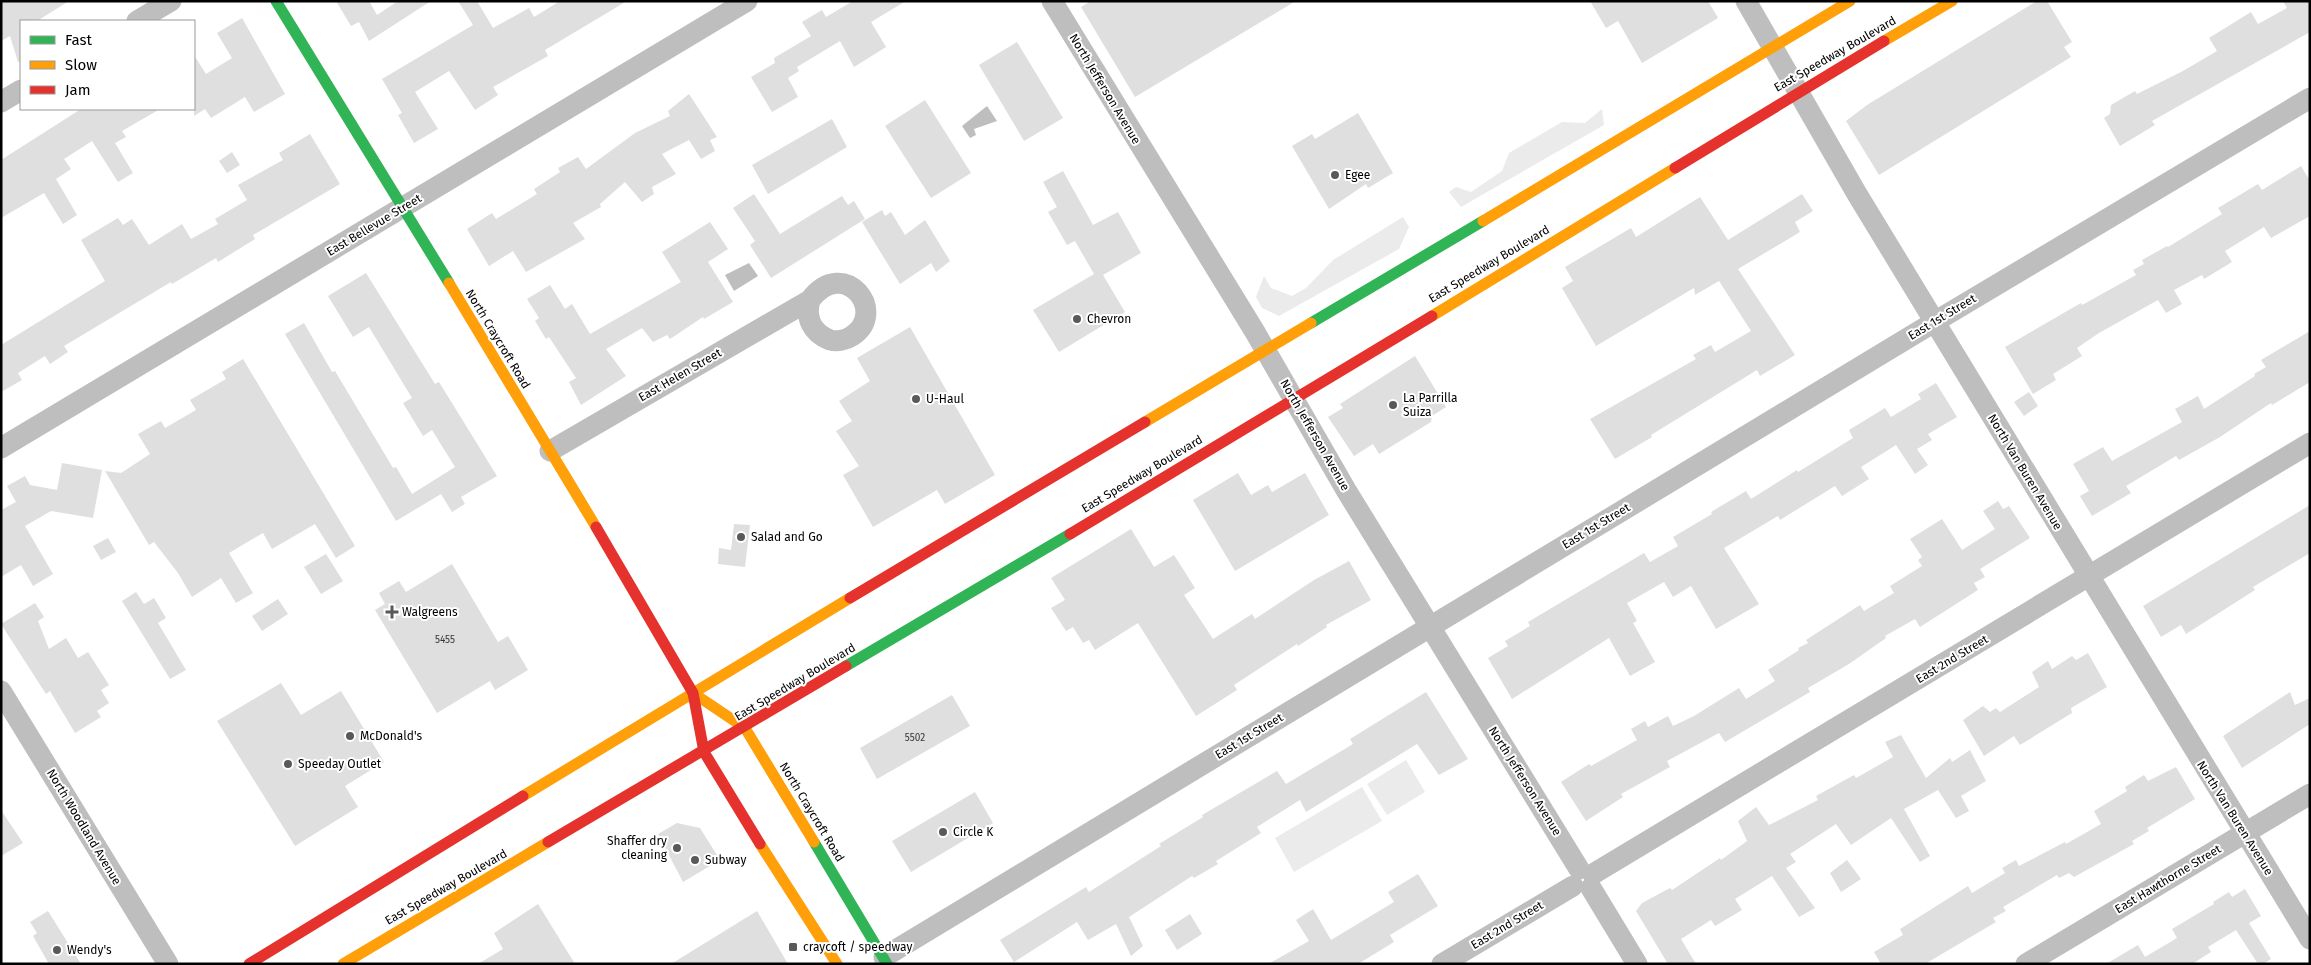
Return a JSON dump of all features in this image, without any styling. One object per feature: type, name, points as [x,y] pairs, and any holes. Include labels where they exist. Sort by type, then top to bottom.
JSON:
[{"type":"main road","name":"North Craycroft Road","points":[[276,1],[550,451],[693,693],[704,752],[772,865],[837,964]]},
{"type":"main road","points":[[249,964],[693,693],[1850,1]]},
{"type":"main road","name":"East Speedway Boulevard","points":[[343,964],[704,752],[1295,399],[1796,92],[1952,1]]},
{"type":"main road","name":"North Craycroft Road","points":[[693,693],[744,728],[886,960]]},
{"type":"street","points":[[139,20],[171,1]]},
{"type":"street","name":"East Bellevue Street","points":[[1,448],[747,1]]},
{"type":"street","name":"North Jefferson Avenue","points":[[1052,1],[1295,399],[1346,490],[1637,964]]},
{"type":"street","name":"North Van Buren Avenue","points":[[1746,1],[1774,47],[1796,92],[1936,320],[2088,577],[2310,939]]},
{"type":"street","points":[[1,102],[20,91]]},
{"type":"street","name":"East 1st Street","points":[[886,960],[1936,320],[2310,98]]},
{"type":"street","name":"East Helen Street","points":[[550,451],[810,300]]},
{"type":"street","name":"East 2nd Street","points":[[1442,964],[2310,443]]},
{"type":"street","name":"North Woodland Avenue","points":[[1,690],[168,964]]},
{"type":"street","name":"East Hawthorne Street","points":[[2026,964],[2310,794]]},
{"type":"shaded area","points":[[987,106],[997,121],[974,129],[976,135],[970,138],[962,126]]},
{"type":"shaded area","points":[[1602,109],[1604,125],[1461,207],[1449,192],[1456,187],[1471,192],[1502,171],[1509,153],[1562,122],[1585,123]]},
{"type":"shaded area","points":[[1403,217],[1409,227],[1399,249],[1279,316],[1262,308],[1256,297],[1264,276],[1271,288],[1292,296],[1306,288],[1333,260]]},
{"type":"shaded area","points":[[749,263],[758,276],[734,291],[725,275]]},
{"type":"shaded area","points":[[1406,760],[1425,792],[1387,815],[1367,784]]},
{"type":"shaded area","points":[[1362,787],[1382,821],[1294,872],[1275,838]]},
{"type":"building","points":[[1,1],[69,1],[39,20],[20,20],[20,61],[18,62],[10,36],[1,41]]},
{"type":"building","points":[[336,1],[369,1],[377,15],[398,1],[431,1],[369,41],[359,22],[351,26]]},
{"type":"building","points":[[458,1],[477,1],[493,28],[529,8],[534,17],[560,1],[627,1],[545,50],[548,56],[493,87],[498,95],[475,110],[449,71],[415,92],[438,129],[414,143],[398,115],[402,113],[382,79],[473,25]]},
{"type":"building","points":[[853,1],[906,1],[871,22],[886,47],[854,67],[840,41],[797,67],[799,71],[788,78],[798,97],[772,112],[751,77],[775,63],[774,58],[811,36],[802,22],[822,10],[826,17]]},
{"type":"building","points":[[1091,1],[1296,1],[1135,97],[1081,7]]},
{"type":"building","points":[[1590,1],[1708,1],[1718,18],[1642,63],[1618,21],[1606,28]]},
{"type":"building","points":[[2037,1],[2047,1],[2072,42],[2064,47],[2071,57],[1879,175],[1846,121],[1867,105]]},
{"type":"building","points":[[2283,1],[2310,1],[2310,32],[2152,121],[2155,125],[2120,146],[2104,118],[2110,114],[2111,105],[2135,91],[2137,94],[2183,71],[2217,51],[2209,38],[2251,12],[2258,24],[2287,8]]},
{"type":"building","points":[[242,18],[285,94],[254,112],[245,97],[211,118],[205,109],[194,116],[195,57],[206,74],[232,58],[217,33]]},
{"type":"building","points":[[1017,42],[1063,118],[1024,141],[979,65]]},
{"type":"building","points":[[689,94],[717,137],[710,140],[715,151],[701,159],[689,140],[662,154],[676,174],[652,187],[654,194],[642,202],[625,182],[600,204],[601,207],[573,223],[585,239],[526,272],[513,251],[489,266],[467,229],[492,213],[496,219],[537,194],[534,189],[560,172],[558,168],[578,157],[586,169],[635,133],[670,116],[668,111]]},
{"type":"building","points":[[925,100],[971,173],[931,198],[885,126]]},
{"type":"building","points":[[79,110],[158,110],[122,131],[126,137],[115,143],[133,173],[118,182],[92,141],[64,159],[71,169],[56,179],[77,215],[63,224],[44,193],[1,218],[1,160]]},
{"type":"building","points":[[1358,113],[1393,173],[1368,188],[1366,184],[1329,209],[1292,146],[1312,134],[1315,139]]},
{"type":"building","points":[[832,119],[847,147],[768,194],[752,165]]},
{"type":"building","points":[[310,134],[340,184],[253,235],[255,239],[218,262],[216,258],[172,284],[171,282],[64,346],[68,352],[50,364],[45,356],[18,373],[22,380],[1,392],[1,345],[105,281],[81,240],[118,218],[123,225],[132,219],[149,245],[182,224],[191,239],[218,224],[215,219],[247,200],[238,185],[283,160],[279,153]]},
{"type":"building","points":[[232,152],[240,165],[227,173],[219,161]]},
{"type":"building","points":[[2301,166],[2310,181],[2310,216],[2271,238],[2264,227],[2225,251],[2232,262],[2204,279],[2202,275],[2174,290],[2182,304],[2166,313],[2158,300],[2099,333],[2077,348],[2082,356],[2053,374],[2056,380],[2033,394],[2005,347],[2081,303],[2082,305],[2136,275],[2133,270],[2144,264],[2142,260],[2168,247],[2222,214],[2218,208],[2258,184],[2262,190]]},
{"type":"building","points":[[1063,171],[1093,225],[1118,212],[1141,253],[1103,275],[1125,312],[1059,352],[1033,310],[1094,274],[1075,241],[1067,245],[1048,212],[1057,207],[1043,182]]},
{"type":"building","points":[[754,194],[780,234],[842,196],[848,205],[854,201],[865,219],[771,278],[750,245],[755,241],[733,208]]},
{"type":"building","points":[[1802,194],[1813,211],[1795,222],[1800,232],[1738,269],[1795,355],[1760,376],[1757,370],[1615,459],[1590,419],[1696,359],[1693,355],[1711,345],[1715,352],[1751,331],[1719,281],[1695,295],[1694,288],[1596,346],[1562,288],[1573,281],[1565,267],[1631,228],[1636,237],[1700,197],[1728,240]]},
{"type":"building","points":[[882,210],[885,216],[891,212],[905,235],[925,220],[950,261],[936,272],[931,263],[900,284],[862,222]]},
{"type":"building","points":[[710,222],[728,249],[708,262],[733,302],[704,319],[703,317],[670,339],[667,335],[653,342],[642,328],[606,349],[626,376],[581,405],[569,382],[576,378],[549,337],[546,339],[535,321],[539,318],[527,299],[550,285],[565,309],[572,304],[590,334],[681,282],[662,252]]},
{"type":"building","points":[[366,273],[435,384],[439,382],[497,476],[461,497],[465,504],[452,512],[441,494],[396,521],[285,334],[304,323],[332,372],[335,371],[393,468],[396,467],[412,494],[455,467],[432,430],[423,436],[403,403],[412,398],[369,327],[353,337],[328,296]]},
{"type":"building","name":"U-Haul","points":[[910,327],[995,475],[945,504],[937,490],[873,527],[843,475],[859,466],[836,431],[852,421],[839,401],[870,381],[857,358]]},
{"type":"building","points":[[2310,331],[2310,382],[2272,405],[2271,403],[2220,437],[2179,460],[2176,456],[2126,486],[2131,493],[2092,516],[2080,496],[2089,491],[2073,464],[2103,447],[2112,461],[2182,422],[2175,409],[2198,396],[2204,409],[2266,367],[2261,360]]},
{"type":"building","name":"La Parrilla Suiza","points":[[1415,356],[1446,407],[1432,416],[1431,422],[1379,454],[1373,444],[1354,456],[1328,417],[1343,408],[1340,404]]},
{"type":"building","points":[[243,359],[355,546],[336,558],[315,524],[272,549],[263,533],[229,553],[253,593],[236,603],[221,578],[192,597],[178,573],[154,542],[149,545],[105,471],[121,473],[150,454],[138,434],[161,421],[165,428],[196,410],[190,400],[226,379],[222,372]]},
{"type":"building","points":[[1936,383],[1957,417],[1928,434],[1932,440],[1917,449],[1928,465],[1915,474],[1896,445],[1861,467],[1869,479],[1842,496],[1835,486],[1780,520],[1778,516],[1724,548],[1759,604],[1716,629],[1691,586],[1673,597],[1664,582],[1627,603],[1637,621],[1633,623],[1655,662],[1630,676],[1609,638],[1512,699],[1488,658],[1508,646],[1505,641],[1530,626],[1528,622],[1644,553],[1650,562],[1678,546],[1673,537],[1712,514],[1711,512],[1746,491],[1751,499],[1853,438],[1849,430],[1885,408],[1891,417],[1921,399],[1918,394]]},
{"type":"building","points":[[2029,392],[2038,406],[2024,416],[2014,402]]},
{"type":"building","points":[[62,463],[102,470],[93,518],[51,511],[25,526],[53,574],[33,586],[21,565],[1,577],[1,510],[16,502],[7,486],[25,476],[30,485],[57,490]]},
{"type":"building","points":[[1238,473],[1251,495],[1268,485],[1272,492],[1305,473],[1329,515],[1235,571],[1193,500]]},
{"type":"building","points":[[1998,501],[2003,509],[2009,506],[2030,538],[1980,569],[1985,577],[1974,583],[1978,590],[1920,627],[1915,619],[1885,636],[1886,638],[1849,664],[1808,688],[1810,692],[1725,742],[1719,733],[1667,761],[1670,767],[1621,794],[1623,797],[1586,821],[1561,782],[1589,764],[1591,766],[1637,740],[1631,729],[1645,721],[1648,727],[1668,716],[1673,726],[1694,716],[1739,688],[1746,699],[1775,681],[1768,670],[1808,643],[1806,640],[1860,605],[1864,611],[1894,593],[1890,586],[1922,566],[1918,560],[1922,557],[1910,539],[1942,519],[1962,550],[1995,529],[1983,511]]},
{"type":"building","points":[[2310,505],[2310,553],[2253,587],[2255,590],[2186,634],[2181,625],[2161,637],[2143,606]]},
{"type":"building","name":"Salad and Go","points":[[734,524],[750,525],[745,567],[718,564],[719,548],[731,550]]},
{"type":"building","points":[[1131,529],[1154,567],[1174,555],[1195,588],[1184,595],[1213,639],[1252,614],[1255,619],[1314,580],[1349,561],[1371,600],[1326,625],[1327,627],[1298,646],[1297,644],[1234,685],[1237,690],[1196,716],[1138,623],[1095,650],[1089,640],[1083,643],[1073,627],[1066,631],[1051,608],[1065,600],[1051,578]]},
{"type":"building","points":[[108,538],[116,552],[101,560],[93,546]]},
{"type":"building","points":[[326,554],[343,581],[321,594],[304,567]]},
{"type":"building","name":"Walgreens","points":[[452,564],[498,642],[508,636],[528,670],[495,690],[490,681],[437,713],[375,610],[385,604],[379,593],[399,581],[406,592]]},
{"type":"building","points":[[136,592],[144,604],[154,598],[166,618],[158,623],[186,670],[170,679],[122,601]]},
{"type":"building","points":[[278,599],[288,614],[262,631],[252,616]]},
{"type":"building","points":[[35,603],[44,617],[38,621],[49,649],[66,638],[78,658],[88,652],[109,685],[101,690],[109,703],[97,711],[101,717],[75,733],[50,691],[46,694],[1,624]]},
{"type":"building","points":[[2088,653],[2107,687],[2071,708],[2072,713],[2020,745],[2014,736],[1984,756],[1963,720],[1983,706],[1990,712],[1996,708],[2000,712],[2039,687],[2032,672],[2048,661],[2052,669],[2072,656],[2076,660]]},
{"type":"building","name":"Speeday Outlet","points":[[281,683],[301,715],[341,691],[384,762],[345,786],[358,807],[295,846],[217,721]]},
{"type":"building","points":[[1426,692],[1468,759],[1439,775],[1417,744],[1306,812],[1300,800],[1257,827],[1261,833],[1216,861],[1218,864],[1194,878],[1192,876],[1129,917],[1143,946],[1131,956],[1116,924],[1088,940],[1077,922],[1014,962],[1000,940],[1086,887],[1089,892],[1161,846],[1159,844],[1203,817],[1202,815],[1277,771],[1286,784],[1353,744],[1350,739]]},
{"type":"building","points":[[2290,692],[2295,705],[2310,698],[2310,724],[2242,768],[2223,736]]},
{"type":"building","points":[[952,695],[970,726],[877,779],[860,748]]},
{"type":"building","points":[[1901,735],[1926,778],[1950,758],[1952,762],[1970,750],[1986,781],[1961,796],[1969,811],[1956,818],[1938,790],[1904,809],[1930,856],[1920,862],[1891,818],[1851,845],[1836,824],[1790,854],[1796,862],[1786,868],[1815,908],[1799,917],[1772,876],[1735,899],[1742,910],[1715,926],[1711,920],[1681,939],[1696,964],[1668,964],[1636,911],[1642,903],[1670,888],[1672,890],[1720,858],[1721,860],[1747,841],[1738,821],[1756,807],[1769,825],[1818,800],[1816,796],[1854,775],[1856,778],[1893,757],[1885,742]]},
{"type":"building","points":[[2176,767],[2195,799],[2147,828],[2149,831],[2132,841],[2134,844],[2074,877],[2069,873],[2059,878],[2057,875],[2003,907],[2006,911],[1993,918],[1996,922],[1925,964],[1881,964],[1874,952],[1903,935],[1900,929],[1968,886],[1972,893],[2005,873],[2002,868],[2016,860],[2019,866],[2065,842],[2066,844],[2101,824],[2094,811],[2127,791],[2125,787],[2144,775],[2148,781]]},
{"type":"building","name":"Circle K","points":[[975,792],[993,823],[911,872],[892,841]]},
{"type":"building","points":[[1,810],[23,843],[1,856]]},
{"type":"building","points":[[677,823],[700,828],[720,860],[683,882],[658,834]]},
{"type":"building","points":[[1847,860],[1861,879],[1841,892],[1830,873]]},
{"type":"building","points":[[1418,874],[1438,906],[1390,935],[1394,942],[1358,964],[1268,964],[1309,941],[1296,920],[1313,909],[1331,940],[1394,902],[1388,892]]},
{"type":"building","points":[[2245,889],[2261,916],[2249,923],[2271,959],[2263,964],[2258,964],[2236,930],[2208,947],[2211,952],[2192,964],[2106,964],[2138,945],[2145,957],[2177,938],[2172,929],[2214,904],[2213,902],[2229,892],[2232,897]]},
{"type":"building","points":[[538,904],[575,964],[478,964],[503,949],[494,933]]},
{"type":"building","name":"Wendy's","points":[[48,911],[81,964],[49,964],[33,936],[37,933],[30,922]]},
{"type":"building","points":[[757,911],[788,964],[671,964]]},
{"type":"building","points":[[1190,914],[1202,934],[1177,950],[1165,930]]},
{"type":"traffic: fast","points":[[276,1],[449,283]]},
{"type":"traffic: fast","points":[[1311,323],[1483,221]]},
{"type":"traffic: fast","points":[[846,666],[1070,534]]},
{"type":"traffic: fast","points":[[814,842],[887,964]]},
{"type":"traffic: slow","points":[[1483,221],[1850,1]]},
{"type":"traffic: slow","points":[[1884,41],[1952,1]]},
{"type":"traffic: slow","points":[[1432,316],[1675,168]]},
{"type":"traffic: slow","points":[[449,283],[596,527]]},
{"type":"traffic: slow","points":[[1145,422],[1311,323]]},
{"type":"traffic: slow","points":[[523,796],[850,598]]},
{"type":"traffic: slow","points":[[693,693],[745,728],[814,842]]},
{"type":"traffic: slow","points":[[343,964],[548,842]]},
{"type":"traffic: slow","points":[[760,844],[837,964]]},
{"type":"traffic: jam","points":[[1675,168],[1884,41]]},
{"type":"traffic: jam","points":[[1070,534],[1432,316]]},
{"type":"traffic: jam","points":[[850,598],[1145,422]]},
{"type":"traffic: jam","points":[[596,527],[693,693],[704,752],[760,844]]},
{"type":"traffic: jam","points":[[548,842],[846,666]]},
{"type":"traffic: jam","points":[[249,964],[523,796]]},
{"type":"place","name":"Egee","points":[[1335,175]]},
{"type":"place","name":"Chevron","points":[[1077,319]]},
{"type":"place","name":"U-Haul","points":[[916,399]]},
{"type":"place","name":"La Parrilla Suiza","points":[[1393,405]]},
{"type":"place","name":"Salad and Go","points":[[741,537]]},
{"type":"place","name":"Walgreens","points":[[392,612]]},
{"type":"place","name":"McDonald's","points":[[350,736]]},
{"type":"place","name":"Speeday Outlet","points":[[288,764]]},
{"type":"place","name":"Circle K","points":[[943,832]]},
{"type":"place","name":"Shaffer dry cleaning","points":[[677,848]]},
{"type":"place","name":"Subway","points":[[695,860]]},
{"type":"place","name":"craycoft / speedway","points":[[793,947]]},
{"type":"place","name":"Wendy's","points":[[57,950]]}]
